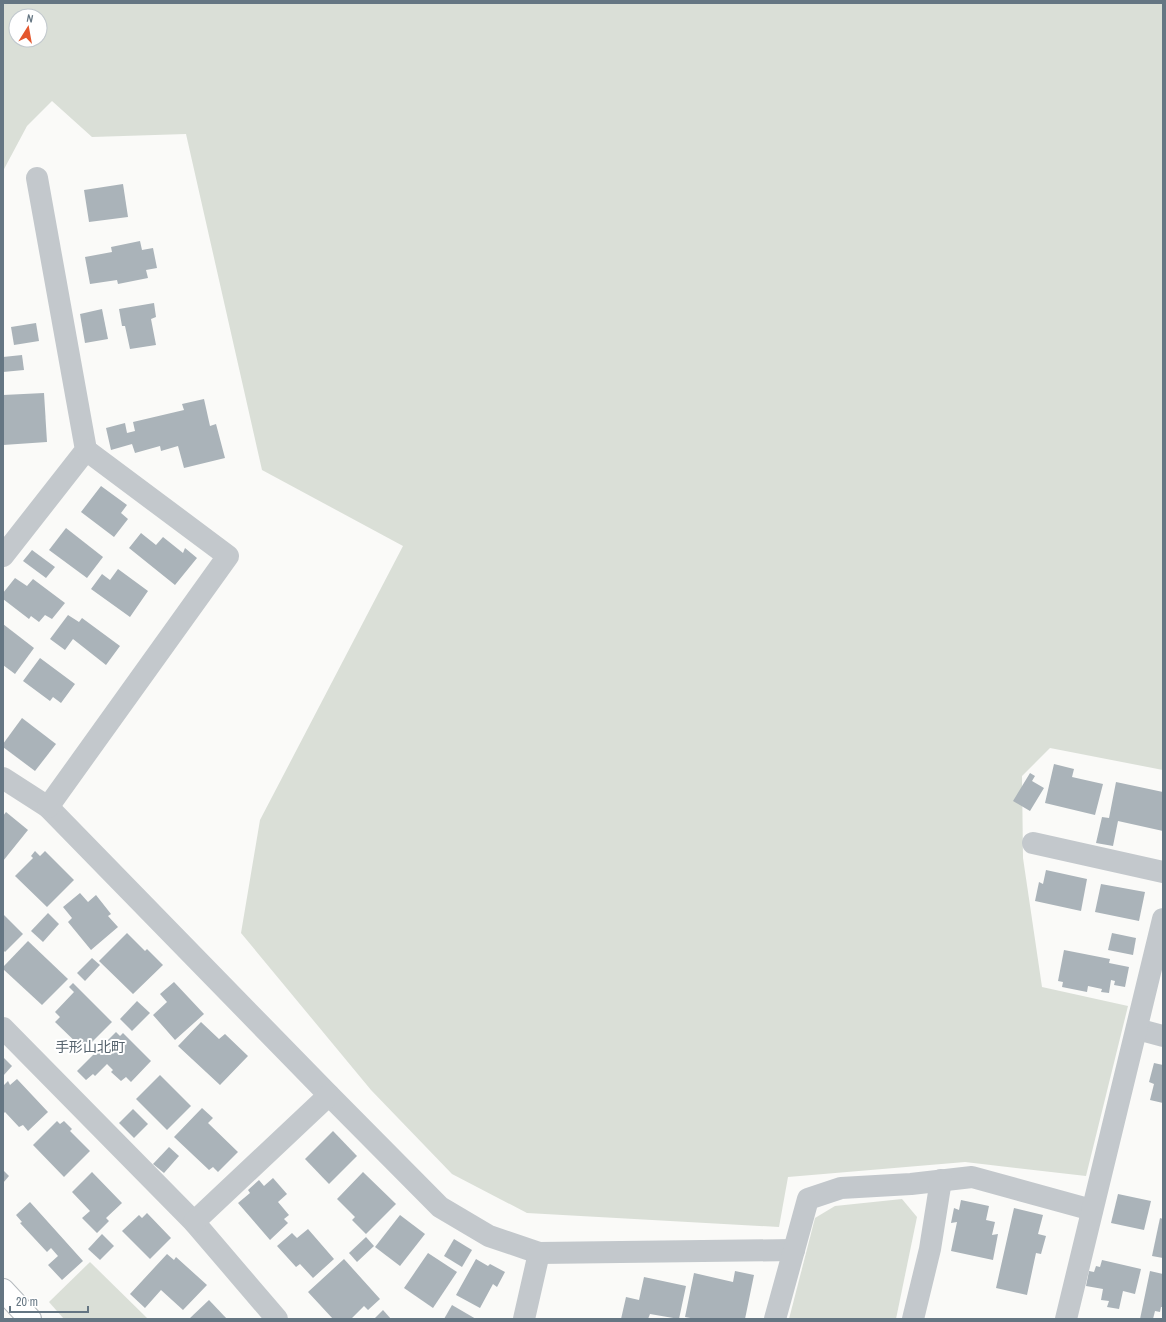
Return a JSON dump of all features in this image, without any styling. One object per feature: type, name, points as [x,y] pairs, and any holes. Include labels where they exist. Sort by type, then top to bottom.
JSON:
[{"type":"main road","points":[[3,1290],[30,1319]]},
{"type":"street","points":[[37,178],[86,450],[228,556],[48,807]]},
{"type":"street","points":[[3,556],[86,450]]},
{"type":"street","points":[[3,778],[48,807],[440,1207],[489,1236],[539,1254],[794,1250]]},
{"type":"street","points":[[1033,843],[1163,872]]},
{"type":"street","points":[[1066,1319],[1163,919]]},
{"type":"street","points":[[3,1028],[194,1222],[277,1319]]},
{"type":"street","points":[[1137,1029],[1163,1036]]},
{"type":"street","points":[[194,1222],[329,1095]]},
{"type":"street","points":[[775,1319],[808,1199],[841,1188],[911,1184],[972,1177],[1092,1210]]},
{"type":"street","points":[[913,1319],[930,1249],[941,1180]]},
{"type":"street","points":[[524,1319],[539,1254]]},
{"type":"shaded area","points":[[3,3],[1163,3],[1163,770],[1050,748],[1022,776],[1023,858],[1042,987],[1128,1006],[1086,1176],[965,1162],[788,1177],[779,1227],[527,1213],[452,1174],[371,1090],[241,933],[260,820],[403,546],[262,470],[186,134],[92,137],[52,101],[27,126],[3,171]]},
{"type":"shaded area","points":[[902,1199],[917,1217],[896,1319],[789,1319],[815,1218],[835,1206]]},
{"type":"shaded area","points":[[90,1262],[148,1319],[64,1319],[49,1302]]},
{"type":"building","points":[[123,184],[128,217],[89,222],[84,190]]},
{"type":"building","points":[[140,241],[142,250],[153,248],[157,268],[146,270],[148,278],[118,284],[117,280],[90,284],[85,257],[112,252],[111,247]]},
{"type":"building","points":[[154,303],[156,317],[151,319],[156,345],[130,349],[125,326],[122,326],[119,309]]},
{"type":"building","points":[[102,309],[108,339],[85,343],[80,314]]},
{"type":"building","points":[[36,323],[39,341],[14,345],[11,327]]},
{"type":"building","points":[[22,355],[24,370],[3,372],[3,357]]},
{"type":"building","points":[[44,393],[47,442],[3,445],[3,395]]},
{"type":"building","points":[[204,399],[210,426],[216,424],[225,458],[184,468],[178,446],[161,451],[160,446],[135,453],[132,444],[111,450],[106,428],[125,423],[127,433],[135,431],[133,422],[184,410],[182,404]]},
{"type":"building","points":[[101,486],[127,505],[121,513],[128,519],[114,537],[81,512]]},
{"type":"building","points":[[66,528],[103,557],[87,578],[49,550]]},
{"type":"building","points":[[141,533],[156,545],[163,537],[183,553],[185,548],[197,558],[175,585],[129,548]]},
{"type":"building","points":[[32,550],[55,567],[46,578],[23,561]]},
{"type":"building","points":[[118,569],[148,591],[130,617],[91,589],[102,574],[110,580]]},
{"type":"building","points":[[15,578],[27,586],[33,579],[65,603],[52,619],[45,615],[39,622],[31,616],[29,619],[3,599],[3,593]]},
{"type":"building","points":[[68,615],[79,622],[82,618],[120,646],[106,665],[73,639],[65,650],[50,639]]},
{"type":"building","points":[[3,624],[34,648],[15,674],[3,665]]},
{"type":"building","points":[[40,658],[75,684],[61,703],[53,697],[50,701],[23,681]]},
{"type":"building","points":[[22,718],[56,744],[35,771],[3,747],[3,744]]},
{"type":"building","points":[[1054,764],[1074,769],[1072,777],[1103,784],[1095,815],[1045,803]]},
{"type":"building","points":[[1030,773],[1035,776],[1032,781],[1044,788],[1030,811],[1013,801]]},
{"type":"building","points":[[1116,782],[1163,792],[1163,831],[1118,821],[1113,846],[1096,843],[1102,817],[1109,818]]},
{"type":"building","points":[[6,812],[28,830],[3,861],[3,816]]},
{"type":"building","points":[[35,851],[40,856],[45,851],[74,880],[47,907],[15,876],[33,858],[31,856]]},
{"type":"building","points":[[1046,870],[1087,879],[1081,911],[1035,901],[1039,882],[1043,884]]},
{"type":"building","points":[[1101,884],[1145,892],[1139,921],[1095,912]]},
{"type":"building","points":[[80,893],[88,902],[96,895],[111,914],[108,916],[118,927],[91,950],[68,922],[72,918],[63,907]]},
{"type":"building","points":[[48,913],[59,924],[43,942],[31,931]]},
{"type":"building","points":[[3,914],[23,934],[5,952],[3,950]]},
{"type":"building","points":[[127,933],[145,951],[147,949],[163,965],[133,994],[99,961]]},
{"type":"building","points":[[1112,933],[1136,938],[1133,955],[1108,950]]},
{"type":"building","points":[[28,941],[68,979],[42,1005],[3,969],[3,967]]},
{"type":"building","points":[[1064,950],[1110,959],[1109,963],[1129,967],[1125,987],[1114,985],[1115,981],[1111,980],[1109,993],[1101,992],[1102,989],[1088,986],[1087,992],[1062,987],[1063,982],[1058,981]]},
{"type":"building","points":[[92,958],[100,965],[85,981],[77,973]]},
{"type":"building","points":[[174,982],[204,1014],[175,1040],[153,1015],[167,1002],[160,994]]},
{"type":"building","points":[[73,983],[112,1022],[84,1050],[55,1022],[60,1017],[55,1012],[74,992],[69,987]]},
{"type":"building","points":[[137,1001],[150,1013],[132,1031],[120,1019]]},
{"type":"building","points":[[201,1022],[219,1039],[225,1034],[248,1056],[220,1085],[178,1046]]},
{"type":"building","points":[[116,1032],[120,1036],[123,1033],[151,1061],[131,1082],[126,1077],[121,1081],[111,1072],[113,1070],[107,1064],[95,1076],[93,1074],[86,1080],[77,1071]]},
{"type":"building","points":[[3,1057],[12,1066],[3,1076]]},
{"type":"building","points":[[1154,1063],[1163,1065],[1163,1103],[1150,1100],[1154,1084],[1149,1082]]},
{"type":"building","points":[[160,1075],[191,1106],[167,1130],[136,1099]]},
{"type":"building","points":[[17,1079],[48,1112],[28,1131],[23,1125],[19,1127],[5,1112],[3,1114],[3,1086],[8,1081],[10,1085]]},
{"type":"building","points":[[202,1108],[213,1118],[208,1123],[238,1152],[218,1172],[213,1167],[209,1170],[174,1137]]},
{"type":"building","points":[[133,1109],[148,1124],[134,1138],[119,1123]]},
{"type":"building","points":[[57,1121],[60,1124],[64,1121],[72,1129],[70,1131],[90,1151],[64,1177],[33,1145]]},
{"type":"building","points":[[333,1131],[357,1156],[329,1184],[305,1159]]},
{"type":"building","points":[[169,1147],[179,1156],[164,1173],[153,1164]]},
{"type":"building","points":[[3,1170],[9,1176],[3,1183]]},
{"type":"building","points":[[92,1172],[122,1203],[106,1218],[109,1221],[97,1233],[82,1218],[90,1211],[72,1192]]},
{"type":"building","points":[[363,1172],[396,1204],[366,1234],[352,1220],[355,1217],[337,1199]]},
{"type":"building","points":[[273,1178],[287,1194],[278,1202],[289,1215],[284,1219],[288,1223],[270,1240],[238,1203],[250,1193],[248,1190],[259,1180],[264,1186]]},
{"type":"building","points":[[1118,1194],[1151,1201],[1144,1230],[1111,1223]]},
{"type":"building","points":[[961,1200],[989,1206],[986,1220],[995,1222],[992,1235],[998,1234],[993,1260],[951,1251],[957,1222],[951,1223],[954,1208],[959,1210]]},
{"type":"building","points":[[30,1202],[83,1261],[62,1280],[48,1265],[58,1256],[51,1248],[47,1252],[20,1223],[22,1222],[16,1215]]},
{"type":"building","points":[[1014,1208],[1043,1215],[1038,1234],[1046,1236],[1041,1254],[1036,1253],[1027,1295],[996,1288]]},
{"type":"building","points":[[147,1213],[171,1238],[150,1259],[122,1231],[139,1215],[142,1218]]},
{"type":"building","points":[[400,1215],[425,1234],[400,1266],[375,1247]]},
{"type":"building","points":[[1160,1218],[1163,1219],[1163,1258],[1152,1256]]},
{"type":"building","points":[[308,1229],[334,1259],[313,1278],[300,1264],[296,1267],[277,1246],[292,1233],[297,1238]]},
{"type":"building","points":[[102,1234],[114,1246],[100,1260],[88,1249]]},
{"type":"building","points":[[366,1237],[374,1246],[357,1262],[349,1253]]},
{"type":"building","points":[[454,1239],[472,1250],[462,1267],[444,1256]]},
{"type":"building","points":[[428,1253],[457,1272],[433,1308],[404,1288]]},
{"type":"building","points":[[167,1254],[174,1260],[176,1257],[207,1285],[183,1310],[161,1290],[145,1308],[130,1294]]},
{"type":"building","points":[[344,1259],[380,1299],[368,1310],[364,1306],[351,1319],[333,1319],[308,1292]]},
{"type":"building","points":[[476,1259],[488,1266],[490,1264],[505,1272],[497,1287],[493,1284],[480,1308],[456,1295]]},
{"type":"building","points":[[1102,1260],[1141,1269],[1135,1294],[1123,1291],[1119,1309],[1107,1307],[1109,1301],[1101,1300],[1103,1289],[1086,1286],[1089,1271],[1094,1272],[1096,1266],[1100,1267]]},
{"type":"building","points":[[735,1271],[754,1275],[745,1319],[696,1319],[685,1317],[694,1273],[733,1282]]},
{"type":"building","points":[[1150,1271],[1163,1274],[1163,1307],[1161,1307],[1160,1312],[1155,1311],[1153,1319],[1140,1319]]},
{"type":"building","points":[[644,1277],[686,1286],[679,1319],[650,1314],[648,1319],[621,1319],[626,1297],[639,1300]]},
{"type":"building","points":[[209,1300],[227,1319],[189,1319]]},
{"type":"building","points":[[452,1305],[476,1319],[444,1319]]},
{"type":"building","points":[[383,1310],[391,1319],[374,1319]]},
{"type":"district","name":"手形山北町","points":[[90,1047]]}]
